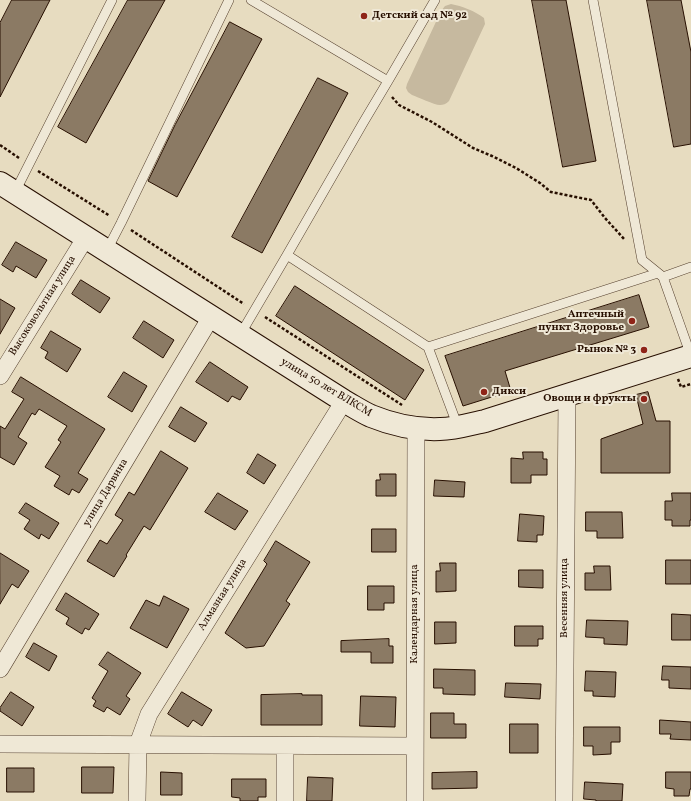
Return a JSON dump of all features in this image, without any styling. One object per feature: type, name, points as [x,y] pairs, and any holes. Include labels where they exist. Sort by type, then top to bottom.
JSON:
[{"type":"main road","name":"улица 50 лет ВЛКСМ","points":[[7,188],[344,401],[371,415],[396,425],[440,429],[485,421],[691,356]]},
{"type":"street","name":"Высоковольтная улица","points":[[0,376],[86,237]]},
{"type":"street","name":"улица Дарвина","points":[[0,669],[211,317]]},
{"type":"street","name":"Весенняя улица","points":[[564,801],[567,396]]},
{"type":"street","name":"Алмазная улица","points":[[137,801],[138,744],[149,714],[344,401]]},
{"type":"street","name":"Календарная улица","points":[[415,801],[416,428]]},
{"type":"street","points":[[0,744],[415,746]]},
{"type":"street","points":[[285,746],[285,801]]},
{"type":"lane","points":[[7,188],[29,164],[112,0]]},
{"type":"lane","points":[[106,250],[121,223],[229,0]]},
{"type":"lane","points":[[251,0],[388,81]]},
{"type":"lane","points":[[240,335],[288,255],[363,122],[435,0]]},
{"type":"lane","points":[[593,0],[642,260],[661,275],[691,356]]},
{"type":"lane","points":[[288,255],[428,347],[458,427]]},
{"type":"lane","points":[[428,347],[691,267]]},
{"type":"path","points":[[388,81],[390,93],[399,105],[432,122],[473,148],[516,168],[540,183],[551,192],[591,200],[642,260]]},
{"type":"path","points":[[0,144],[396,402],[408,408]]},
{"type":"shaded area","points":[[451,4],[464,7],[477,13],[484,18],[485,24],[449,101],[444,104],[437,105],[412,95],[406,88],[441,11],[445,6]]},
{"type":"building","points":[[12,0],[50,0],[0,97],[0,23]]},
{"type":"building","points":[[128,0],[165,0],[86,143],[58,127]]},
{"type":"building","points":[[532,0],[566,0],[596,161],[563,167]]},
{"type":"building","points":[[647,0],[681,0],[691,52],[691,144],[674,147]]},
{"type":"building","points":[[230,22],[262,39],[177,197],[148,181],[175,125]]},
{"type":"building","points":[[318,78],[348,93],[262,253],[232,237]]},
{"type":"building","points":[[16,242],[47,260],[36,278],[16,266],[13,272],[2,265]]},
{"type":"building","points":[[81,280],[110,298],[100,313],[72,294]]},
{"type":"building","points":[[295,286],[424,370],[405,400],[276,316]]},
{"type":"building","points":[[639,295],[649,327],[505,371],[511,391],[463,406],[445,356]]},
{"type":"building","points":[[0,299],[15,308],[0,334]]},
{"type":"building","points":[[144,321],[174,340],[163,358],[133,338]]},
{"type":"building","points":[[51,331],[81,349],[67,372],[45,358],[48,352],[41,348]]},
{"type":"building","points":[[210,362],[248,387],[240,400],[232,396],[228,402],[196,382]]},
{"type":"building","points":[[124,372],[147,386],[132,412],[108,397]]},
{"type":"building","points":[[21,377],[105,429],[78,473],[88,479],[79,493],[72,489],[69,495],[54,486],[60,476],[45,467],[61,442],[58,440],[67,426],[39,409],[35,415],[32,413],[18,437],[27,443],[14,465],[0,457],[0,426],[5,429],[24,399],[12,392]]},
{"type":"building","points":[[648,392],[656,421],[670,421],[670,473],[601,473],[601,439],[643,424],[636,395]]},
{"type":"building","points":[[181,407],[207,423],[195,442],[169,427]]},
{"type":"building","points":[[161,451],[188,468],[150,530],[144,526],[114,577],[87,561],[100,540],[107,544],[123,520],[115,515],[129,492],[134,495]]},
{"type":"building","points":[[523,452],[543,452],[543,459],[547,459],[547,475],[531,475],[531,483],[511,483],[511,458],[523,459]]},
{"type":"building","points":[[258,454],[276,465],[264,484],[247,473]]},
{"type":"building","points":[[380,474],[396,474],[396,496],[376,496],[376,480],[380,480]]},
{"type":"building","points":[[435,480],[465,482],[464,497],[434,496]]},
{"type":"building","points":[[218,493],[248,511],[235,530],[205,512]]},
{"type":"building","points":[[672,493],[691,493],[690,526],[672,526],[672,520],[665,520],[665,501],[672,501]]},
{"type":"building","points":[[26,503],[59,523],[49,539],[41,534],[39,539],[24,529],[30,520],[19,513]]},
{"type":"building","points":[[586,512],[622,512],[623,538],[597,538],[597,531],[586,531]]},
{"type":"building","points":[[520,514],[544,516],[543,535],[537,535],[537,542],[518,541]]},
{"type":"building","points":[[372,529],[396,529],[396,552],[372,552]]},
{"type":"building","points":[[276,541],[310,562],[286,601],[290,604],[264,646],[246,648],[225,633],[267,564],[264,561]]},
{"type":"building","points":[[0,553],[29,571],[18,588],[12,584],[0,604]]},
{"type":"building","points":[[666,560],[691,560],[691,584],[666,584]]},
{"type":"building","points":[[440,563],[456,563],[456,591],[436,592],[436,571],[440,571]]},
{"type":"building","points":[[594,566],[610,566],[611,590],[585,590],[585,573],[594,573]]},
{"type":"building","points":[[519,570],[543,570],[543,588],[519,587]]},
{"type":"building","points":[[368,586],[394,586],[394,603],[384,603],[384,610],[368,610]]},
{"type":"building","points":[[66,593],[99,614],[89,630],[85,628],[82,634],[66,624],[69,618],[56,610]]},
{"type":"building","points":[[164,596],[189,609],[167,648],[130,628],[146,600],[159,606]]},
{"type":"building","points":[[672,614],[691,615],[691,640],[672,640]]},
{"type":"building","points":[[587,620],[628,621],[627,645],[604,644],[604,638],[586,637]]},
{"type":"building","points":[[435,622],[456,622],[456,643],[435,644]]},
{"type":"building","points":[[515,626],[543,626],[543,639],[538,639],[538,646],[515,646]]},
{"type":"building","points":[[389,639],[389,646],[393,646],[393,663],[371,663],[371,652],[341,652],[341,641]]},
{"type":"building","points":[[34,643],[57,656],[49,671],[26,657]]},
{"type":"building","points":[[108,652],[141,673],[126,696],[130,699],[120,715],[107,707],[104,712],[93,706],[96,701],[92,698],[108,671],[99,665]]},
{"type":"building","points":[[663,666],[691,667],[691,689],[669,688],[669,680],[662,680]]},
{"type":"building","points":[[434,669],[475,670],[475,695],[443,694],[443,688],[434,688]]},
{"type":"building","points":[[586,671],[616,672],[615,697],[593,696],[593,691],[585,691]]},
{"type":"building","points":[[506,683],[541,684],[540,699],[505,697]]},
{"type":"building","points":[[11,692],[34,707],[22,726],[0,711],[0,708]]},
{"type":"building","points":[[182,692],[212,710],[202,726],[193,720],[188,727],[168,714]]},
{"type":"building","points":[[261,695],[322,695],[322,725],[261,725]]},
{"type":"building","points":[[361,696],[396,697],[395,727],[360,726]]},
{"type":"building","points":[[431,713],[454,713],[454,724],[466,724],[466,738],[431,738]]},
{"type":"building","points":[[660,720],[691,722],[691,740],[670,739],[671,734],[660,734]]},
{"type":"building","points":[[510,724],[538,724],[538,753],[510,753]]},
{"type":"building","points":[[584,727],[620,727],[620,742],[611,742],[611,754],[593,755],[593,746],[584,746]]},
{"type":"building","points":[[82,767],[114,767],[113,793],[82,793]]},
{"type":"building","points":[[7,768],[34,768],[34,792],[7,792]]},
{"type":"building","points":[[161,772],[182,773],[182,795],[161,795]]},
{"type":"building","points":[[477,772],[477,788],[432,789],[432,773]]},
{"type":"building","points":[[666,772],[691,772],[691,789],[689,796],[674,796],[674,789],[666,788]]},
{"type":"building","points":[[308,777],[333,778],[332,801],[307,801]]},
{"type":"building","points":[[232,779],[266,779],[266,797],[258,797],[258,801],[240,801],[240,798],[232,797]]},
{"type":"building","points":[[585,782],[623,784],[622,801],[596,801],[584,799]]},
{"type":"place","name":"Детский сад № 92","points":[[364,16]]},
{"type":"place","name":"Аптечный пункт Здоровье","points":[[632,321]]},
{"type":"place","name":"Рынок № 3","points":[[644,350]]},
{"type":"place","name":"Дикси","points":[[484,392]]},
{"type":"place","name":"Овощи и фрукты","points":[[644,399]]}]
